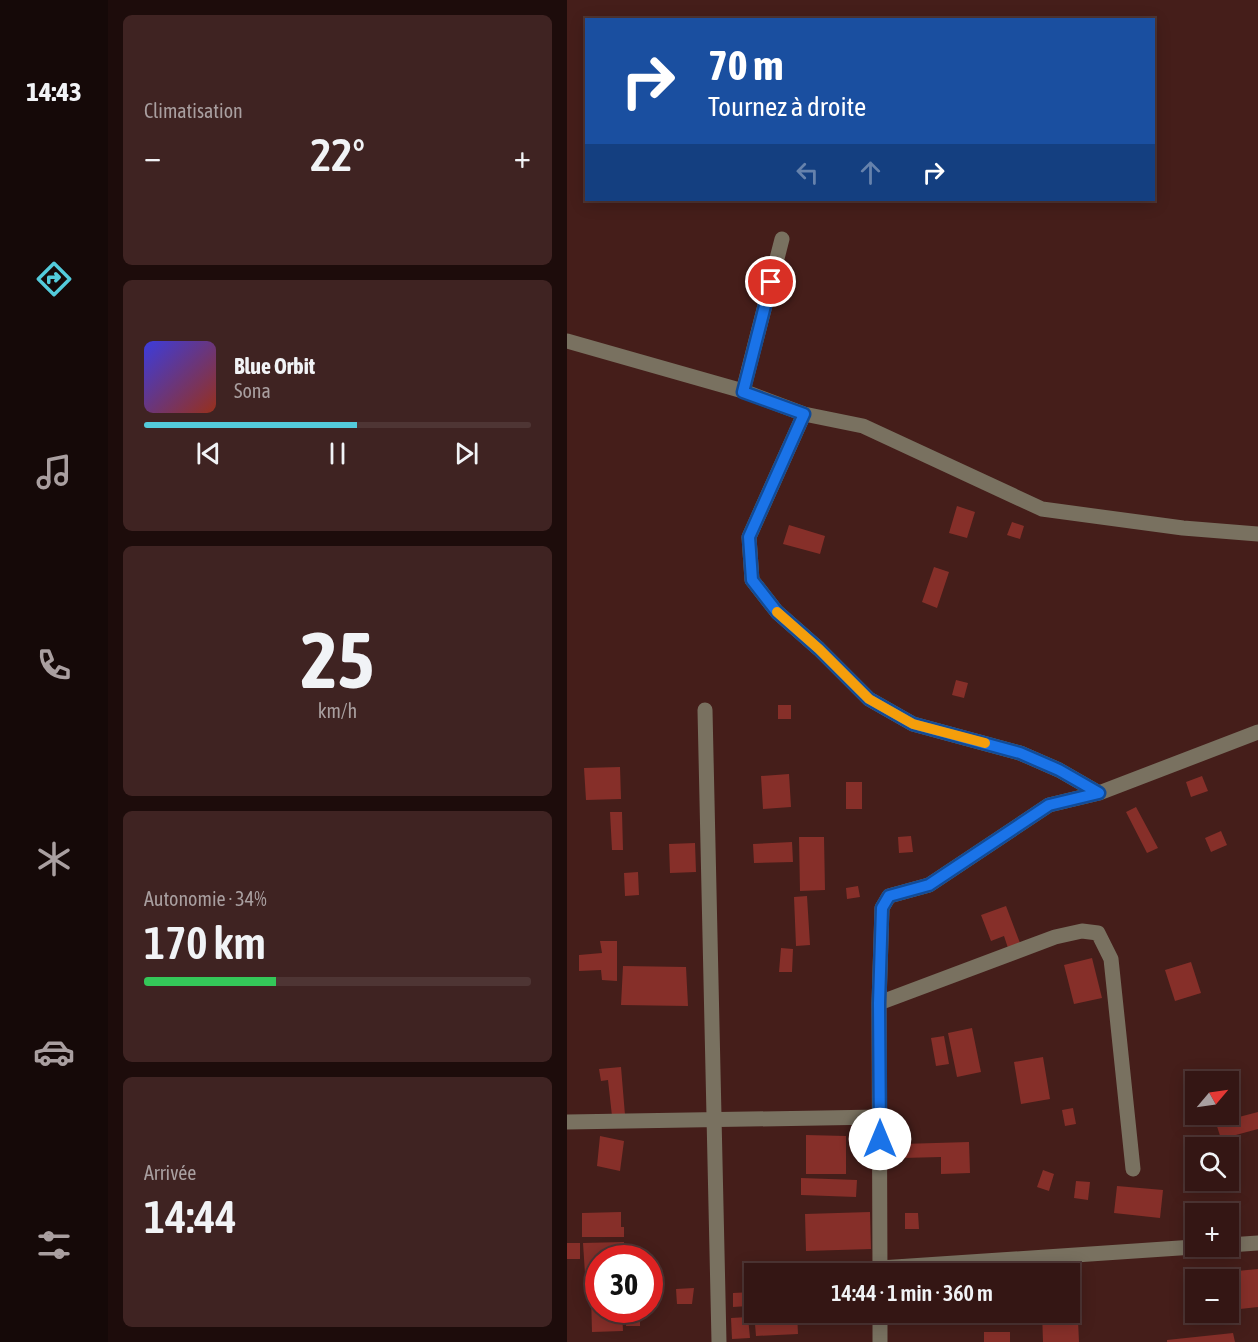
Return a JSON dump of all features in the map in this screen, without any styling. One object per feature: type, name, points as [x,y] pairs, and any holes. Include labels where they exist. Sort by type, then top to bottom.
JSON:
[{"type":"street","points":[[743,392],[782,239]]},
{"type":"street","points":[[567,341],[743,392],[804,414],[863,426],[1042,508],[1183,528],[1258,534]]},
{"type":"street","points":[[804,414],[749,537],[752,580],[777,612],[819,649],[869,699],[913,724],[1020,753],[1059,770],[1099,793]]},
{"type":"street","points":[[705,710],[716,1120],[719,1342]]},
{"type":"street","points":[[880,1263],[879,1003],[882,908],[889,896],[929,885],[1049,805],[1099,793],[1258,732]]},
{"type":"street","points":[[879,1003],[1055,937],[1082,931],[1098,933],[1111,959],[1133,1169]]},
{"type":"street","points":[[567,1122],[880,1117]]},
{"type":"street","points":[[1239,1244],[1258,1243]]},
{"type":"street","points":[[985,1263],[1185,1248]]},
{"type":"street","points":[[880,1323],[880,1342]]},
{"type":"building","points":[[957,506],[975,512],[967,538],[949,533]]},
{"type":"building","points":[[1012,522],[1024,526],[1020,539],[1007,535]]},
{"type":"building","points":[[789,525],[825,536],[820,554],[783,544]]},
{"type":"building","points":[[934,567],[949,572],[937,608],[922,602]]},
{"type":"building","points":[[956,680],[968,683],[964,698],[952,695]]},
{"type":"building","points":[[778,705],[791,705],[791,719],[778,719]]},
{"type":"building","points":[[620,767],[621,799],[586,800],[584,768]]},
{"type":"building","points":[[789,774],[791,807],[763,809],[761,776]]},
{"type":"building","points":[[1202,776],[1208,791],[1191,797],[1186,782]]},
{"type":"building","points":[[846,782],[862,782],[862,809],[846,809]]},
{"type":"building","points":[[1136,807],[1158,848],[1147,853],[1126,812]]},
{"type":"building","points":[[610,812],[622,812],[623,850],[612,850]]},
{"type":"building","points":[[1221,831],[1227,845],[1211,852],[1205,838]]},
{"type":"building","points":[[911,836],[913,852],[899,853],[898,837]]},
{"type":"building","points":[[799,837],[824,837],[825,890],[800,891]]},
{"type":"building","points":[[792,842],[793,862],[754,863],[753,844]]},
{"type":"building","points":[[695,843],[696,872],[670,873],[669,844]]},
{"type":"building","points":[[638,872],[639,895],[625,896],[624,873]]},
{"type":"building","points":[[858,886],[860,897],[847,899],[846,888]]},
{"type":"building","points":[[807,896],[810,945],[796,946],[794,897]]},
{"type":"building","points":[[1006,906],[1020,943],[1008,948],[1004,936],[991,941],[981,915]]},
{"type":"building","points":[[600,941],[617,941],[617,981],[602,980],[601,970],[579,971],[579,955],[602,953]]},
{"type":"building","points":[[781,948],[793,949],[792,972],[779,972]]},
{"type":"building","points":[[1092,958],[1102,998],[1074,1004],[1064,965]]},
{"type":"building","points":[[1191,962],[1201,993],[1175,1001],[1165,970]]},
{"type":"building","points":[[623,966],[686,967],[688,1006],[621,1005]]},
{"type":"building","points":[[972,1028],[981,1072],[957,1077],[948,1033]]},
{"type":"building","points":[[944,1036],[949,1064],[936,1066],[931,1038]]},
{"type":"building","points":[[1043,1057],[1050,1099],[1021,1104],[1014,1062]]},
{"type":"building","points":[[621,1067],[625,1115],[612,1116],[608,1080],[601,1081],[599,1069]]},
{"type":"building","points":[[1073,1108],[1076,1124],[1065,1126],[1062,1110]]},
{"type":"building","points":[[1258,1112],[1258,1129],[1220,1137],[1217,1125],[1239,1125],[1239,1117]]},
{"type":"building","points":[[806,1135],[846,1136],[846,1174],[806,1174]]},
{"type":"building","points":[[600,1136],[624,1141],[620,1171],[597,1166]]},
{"type":"building","points":[[969,1142],[970,1173],[941,1174],[941,1157],[902,1158],[902,1144]]},
{"type":"building","points":[[1043,1170],[1054,1174],[1049,1191],[1037,1187]]},
{"type":"building","points":[[801,1178],[857,1180],[856,1197],[801,1195]]},
{"type":"building","points":[[1076,1181],[1090,1182],[1088,1200],[1074,1198]]},
{"type":"building","points":[[1117,1186],[1163,1190],[1160,1218],[1114,1213]]},
{"type":"building","points":[[621,1212],[624,1237],[582,1237],[582,1213]]},
{"type":"building","points":[[870,1212],[871,1249],[806,1251],[805,1214]]},
{"type":"building","points":[[905,1213],[918,1213],[919,1229],[905,1229]]},
{"type":"building","points":[[624,1242],[624,1245],[585,1245],[585,1274],[583,1243]]},
{"type":"building","points":[[567,1243],[580,1243],[580,1259],[567,1259]]},
{"type":"building","points":[[1258,1269],[1258,1307],[1240,1309],[1239,1271]]},
{"type":"building","points":[[694,1288],[692,1304],[677,1304],[676,1289]]},
{"type":"building","points":[[744,1292],[744,1306],[733,1307],[733,1293]]},
{"type":"building","points":[[744,1317],[744,1323],[749,1323],[750,1338],[732,1339],[731,1318]]},
{"type":"building","points":[[592,1323],[623,1323],[623,1331],[592,1332]]},
{"type":"building","points":[[626,1323],[640,1323],[640,1326],[626,1326]]},
{"type":"building","points":[[755,1323],[798,1323],[798,1334],[756,1336]]},
{"type":"building","points":[[1042,1323],[1078,1323],[1079,1342],[1043,1342]]},
{"type":"building","points":[[984,1332],[1010,1332],[1010,1342],[984,1342]]},
{"type":"building","points":[[1233,1333],[1235,1342],[1167,1342],[1167,1340]]},
{"type":"slow traffic","points":[[777,612],[819,649],[869,699],[913,724],[985,743]]},
{"type":"route","points":[[771,282],[743,392],[804,414],[749,537],[752,580],[777,612],[819,649],[869,699],[913,724],[1020,753],[1059,770],[1099,793],[1049,805],[929,885],[889,896],[882,908],[879,1003],[880,1139]]}]
